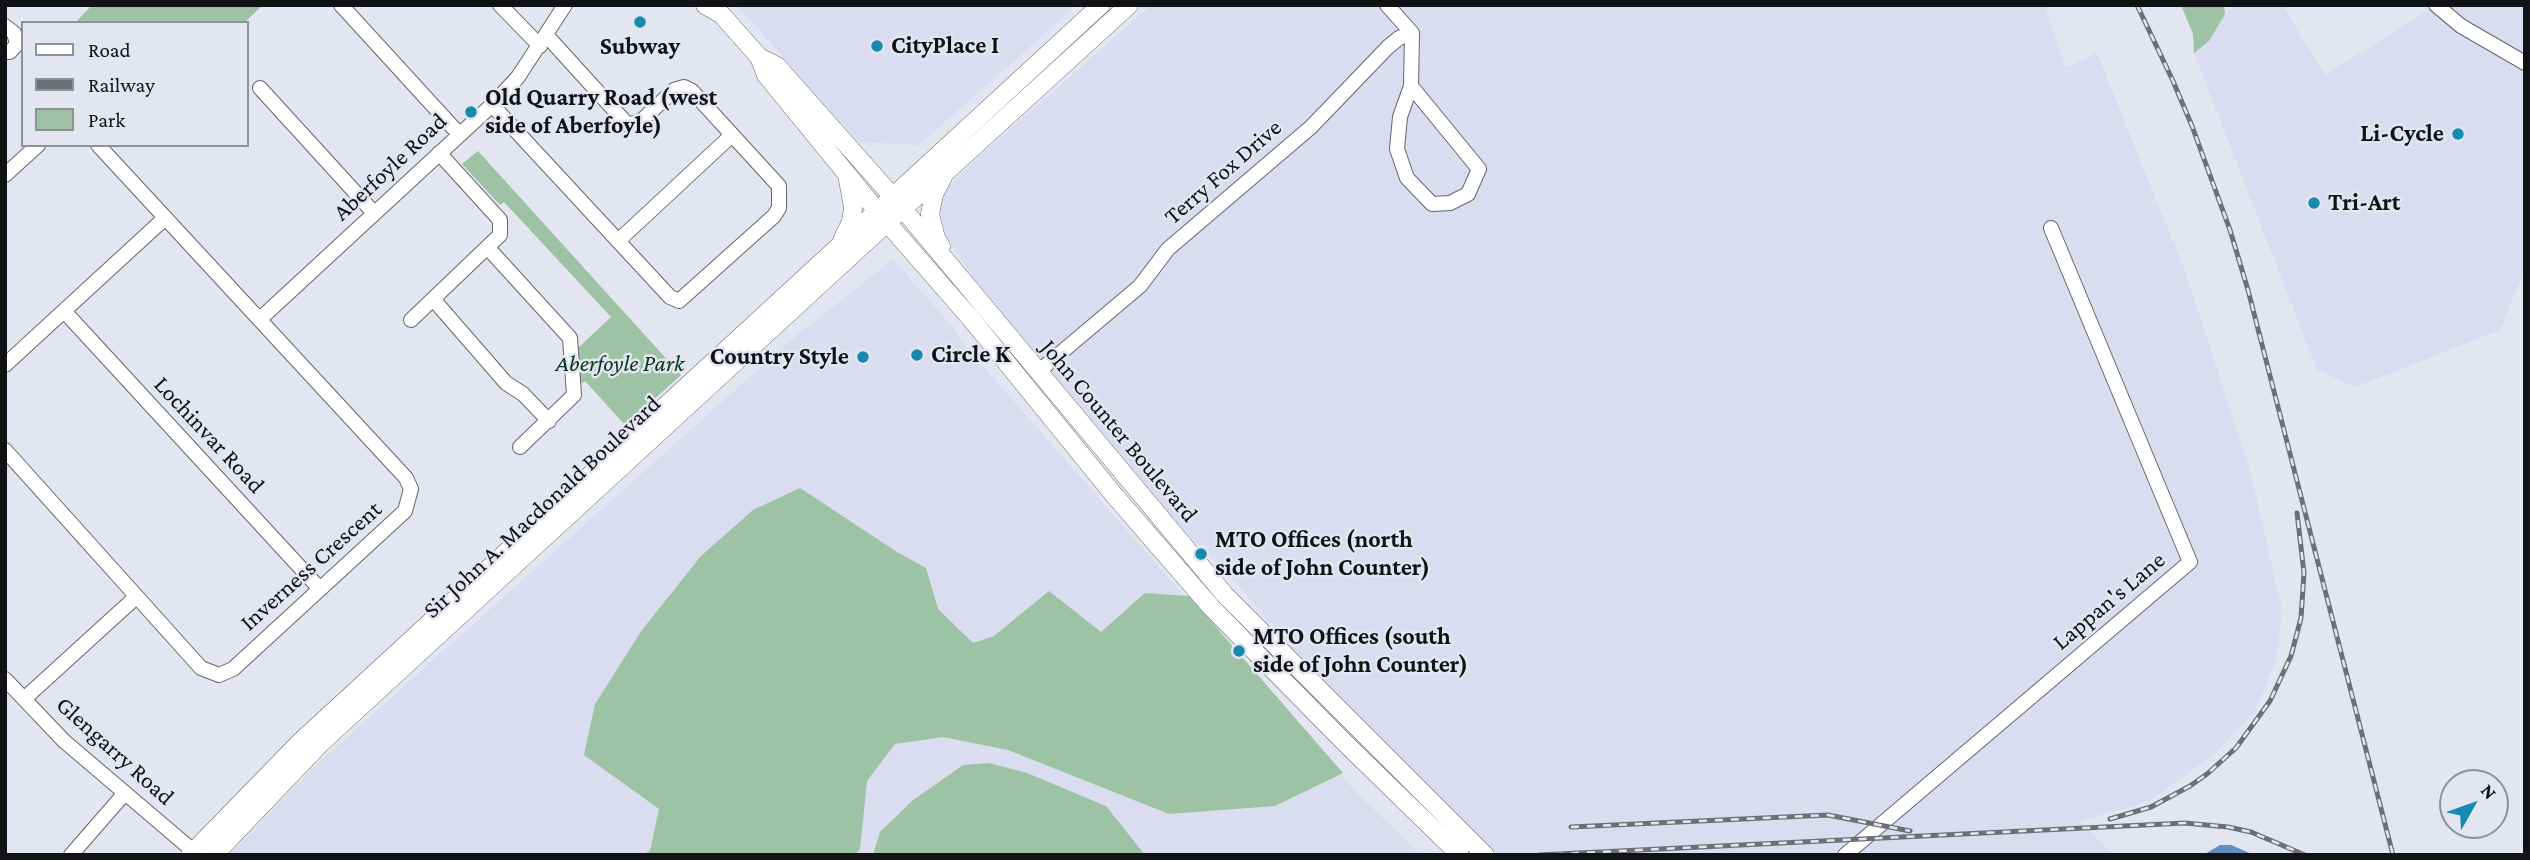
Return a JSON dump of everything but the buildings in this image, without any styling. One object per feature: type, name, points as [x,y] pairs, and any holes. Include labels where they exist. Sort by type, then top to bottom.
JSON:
[{"type":"main road","name":"John Counter Boulevard","points":[[705,5],[721,10],[759,57],[766,75],[882,217],[972,320],[1114,495],[1211,607],[1460,855]]},
{"type":"main road","name":"Sir John A. Macdonald Boulevard","points":[[214,855],[322,742],[898,202],[1101,5]]},
{"type":"main road","name":"Sir John A. Macdonald Boulevard","points":[[898,202],[947,171],[1129,5]]},
{"type":"main road","name":"John Counter Boulevard","points":[[759,57],[777,66],[898,202],[1225,595],[1485,855]]},
{"type":"main road","points":[[947,171],[934,194],[930,214],[936,238],[963,283]]},
{"type":"main road","points":[[840,244],[851,222],[853,208],[847,172]]},
{"type":"main road","name":"Sir John A. Macdonald Boulevard","points":[[194,853],[311,732],[840,244],[882,217]]},
{"type":"street","points":[[341,5],[459,134]]},
{"type":"street","points":[[492,104],[670,298],[679,300],[774,216],[779,208],[779,186],[692,91],[684,87],[674,90],[639,123],[627,124],[543,41],[500,5]]},
{"type":"street","name":"Aberfoyle Road","points":[[260,319],[492,104],[518,77],[565,5]]},
{"type":"street","points":[[1387,5],[1412,33],[1411,86],[1400,117],[1397,149],[1407,178],[1424,196],[1432,204],[1450,203],[1468,194],[1479,169],[1411,86]]},
{"type":"street","points":[[2436,5],[2461,26],[2525,63]]},
{"type":"street","points":[[5,26],[14,33],[17,44],[10,52],[5,52]]},
{"type":"street","name":"Terry Fox Drive","points":[[1038,372],[1140,286],[1168,249],[1311,127],[1388,47],[1399,38],[1412,33]]},
{"type":"street","points":[[260,88],[374,213]]},
{"type":"street","points":[[618,241],[732,135]]},
{"type":"street","points":[[5,175],[35,147]]},
{"type":"street","name":"Inverness Crescent","points":[[5,450],[201,668],[219,675],[233,669],[405,511],[411,489],[405,478],[100,147]]},
{"type":"street","points":[[411,320],[500,235],[500,220],[439,153]]},
{"type":"street","points":[[5,365],[165,218]]},
{"type":"street","name":"Lappan's Lane","points":[[1845,855],[2190,562],[2051,228]]},
{"type":"street","points":[[488,248],[569,338],[574,396],[520,447]]},
{"type":"street","points":[[433,299],[506,383],[523,394],[549,421]]},
{"type":"street","name":"Lochinvar Road","points":[[64,311],[320,589]]},
{"type":"street","points":[[24,699],[136,597]]},
{"type":"street","name":"Glengarry Road","points":[[5,679],[64,741],[194,853]]},
{"type":"street","points":[[71,855],[125,793]]},
{"type":"shaded area","points":[[737,5],[1077,5],[919,145],[858,142]]},
{"type":"shaded area","points":[[1151,5],[2045,5],[2065,68],[2097,53],[2187,276],[2251,474],[2282,610],[2277,659],[2254,713],[2211,757],[2148,802],[2079,821],[2114,855],[1480,855],[1420,799],[1229,575],[1187,534],[975,280],[946,236],[939,208],[947,188]]},
{"type":"shaded area","points":[[2236,5],[2282,5],[2325,75],[2437,5],[2525,5],[2525,275],[2522,276],[2500,330],[2355,387],[2317,370],[2194,53],[2209,41],[2225,14]]},
{"type":"shaded area","points":[[893,259],[955,330],[961,341],[1356,792],[1421,855],[229,855],[317,764],[791,340]]},
{"type":"green space","points":[[92,5],[263,5],[246,21],[77,21]]},
{"type":"green space","points":[[2181,5],[2224,5],[2225,14],[2209,41],[2194,53],[2193,34]]},
{"type":"green space","name":"Aberfoyle Park","points":[[478,151],[681,375],[625,425],[585,381],[580,384],[578,348],[611,317],[504,202],[500,205],[462,164]]},
{"type":"green space","points":[[800,488],[926,568],[938,609],[973,643],[994,636],[1049,591],[1101,632],[1145,593],[1189,596],[1343,773],[1275,806],[1169,814],[1008,750],[943,737],[895,744],[867,781],[860,849],[855,855],[641,855],[650,851],[659,809],[584,755],[595,704],[642,630],[701,556],[753,510]]},
{"type":"green space","points":[[989,763],[1027,773],[1106,806],[1145,855],[873,855],[880,832],[912,801],[963,765]]},
{"type":"water","points":[[2220,845],[2231,845],[2254,855],[2203,855]]},
{"type":"railway","points":[[2137,5],[2192,126],[2230,230],[2248,290],[2393,855]]},
{"type":"railway","points":[[2110,819],[2151,807],[2207,774],[2236,748],[2270,701],[2291,656],[2301,618],[2304,573],[2297,513]]},
{"type":"railway","points":[[1571,827],[1828,815],[1910,831]]},
{"type":"railway","points":[[1539,855],[2185,823],[2251,832],[2305,855]]},
{"type":"place","name":"Subway","points":[[640,22]]},
{"type":"place","name":"CityPlace I","points":[[877,46]]},
{"type":"place","name":"Old Quarry Road (west side of Aberfoyle)","points":[[471,112]]},
{"type":"place","name":"Li-Cycle","points":[[2458,134]]},
{"type":"place","name":"Tri-Art","points":[[2314,203]]},
{"type":"place","name":"Circle K","points":[[917,355]]},
{"type":"place","name":"Country Style","points":[[863,357]]},
{"type":"place","name":"MTO Offices (north side of John Counter)","points":[[1201,554]]},
{"type":"place","name":"MTO Offices (south side of John Counter)","points":[[1239,651]]}]
